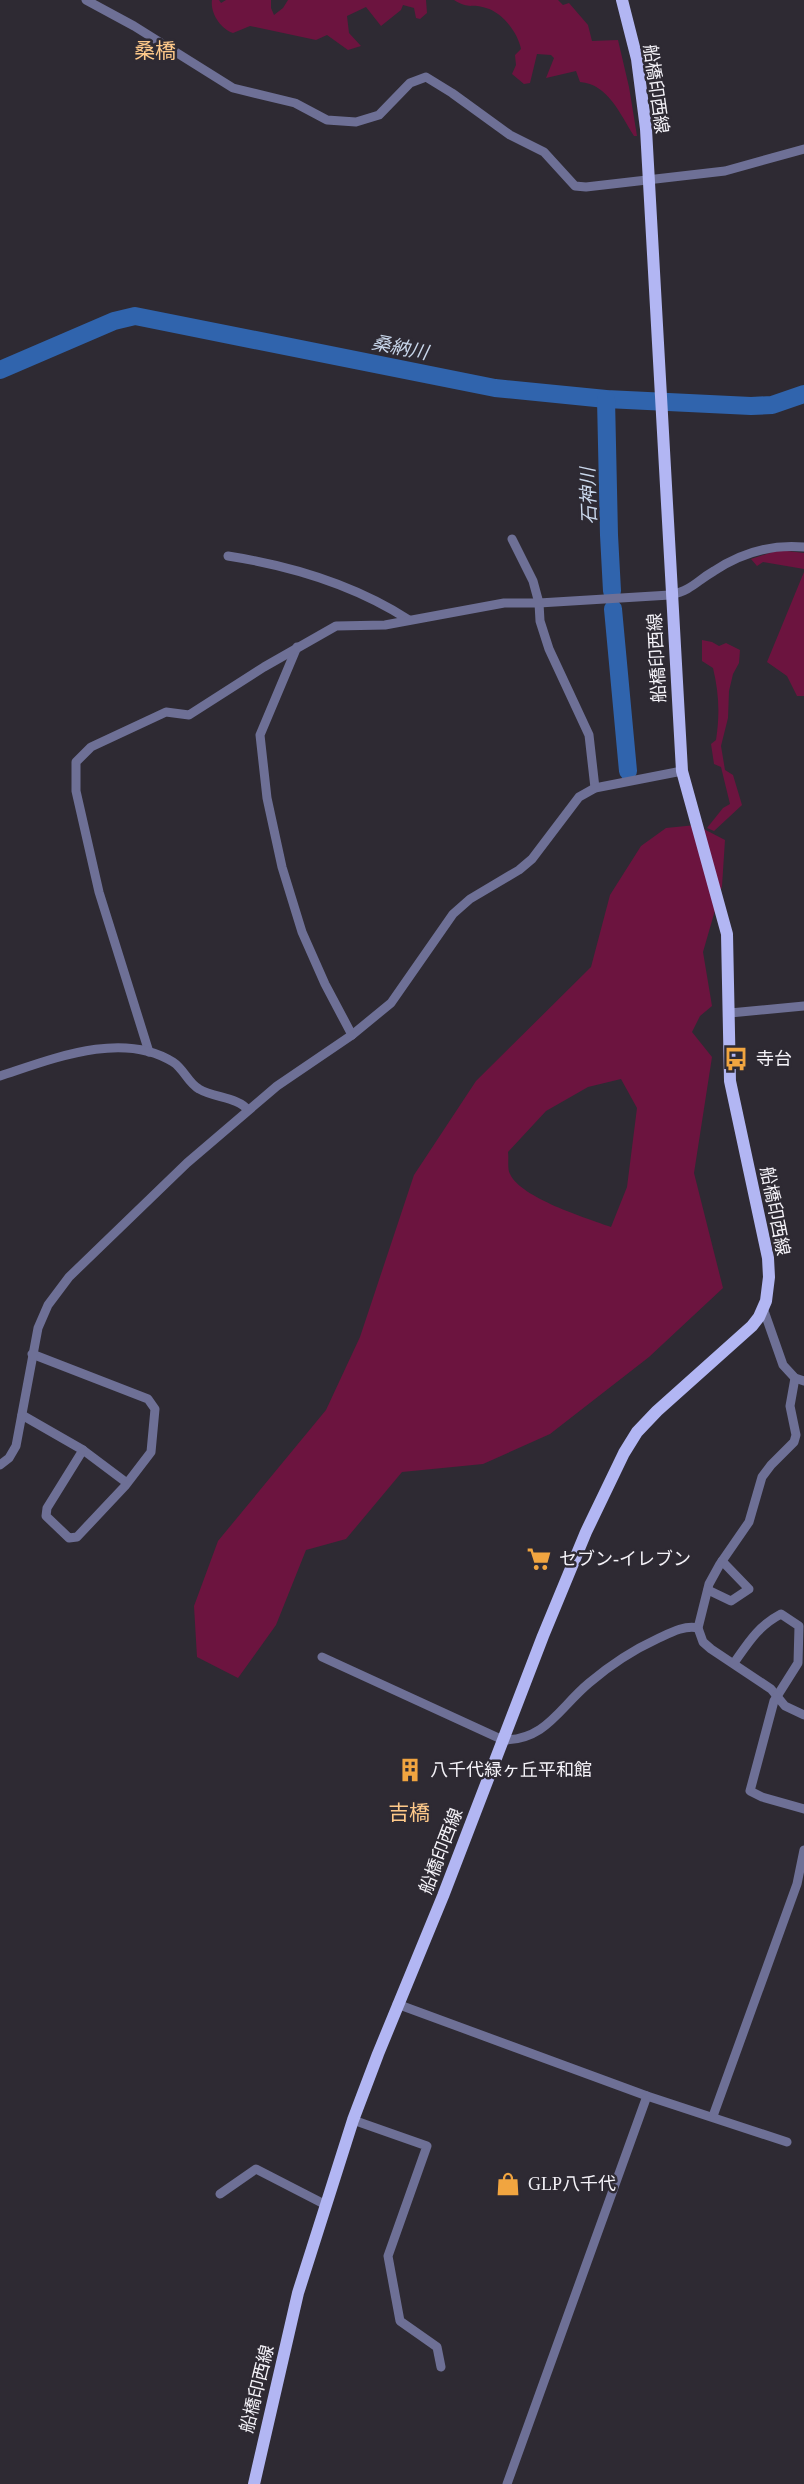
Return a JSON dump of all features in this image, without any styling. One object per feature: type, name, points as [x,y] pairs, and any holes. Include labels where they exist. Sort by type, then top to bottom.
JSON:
[{"type":"main road","name":"船橋印西線","points":[[254,2484],[298,2293],[354,2120],[397,2004],[443,1896],[586,1532],[637,1432],[752,1326],[764,1308],[769,1277],[768,1258],[733,1102],[729,1062],[727,934],[682,771],[670,595],[646,128],[639,74],[622,0]]},
{"type":"street","points":[[86,0],[134,26],[233,88],[295,103],[327,120],[356,122],[379,115],[410,83],[426,77],[510,135],[544,152],[575,186],[586,187],[740,168],[804,149]]},
{"type":"street","points":[[512,539],[533,581],[539,603],[540,621],[549,649],[589,735],[595,788]]},
{"type":"street","points":[[149,1052],[99,892],[76,792],[76,762],[91,747],[166,712],[189,715],[336,626],[385,625],[504,603],[670,595],[689,590],[713,571],[759,549],[786,545],[804,547]]},
{"type":"street","points":[[228,556],[262,561],[358,591],[409,621]]},
{"type":"street","points":[[297,648],[260,735],[267,798],[282,867],[302,932],[352,1035]]},
{"type":"street","points":[[0,1465],[9,1458],[16,1446],[38,1328],[48,1305],[69,1277],[187,1163],[248,1110],[313,1060],[352,1035],[391,1003],[453,914],[470,899],[519,870],[532,859],[579,796],[595,788],[682,771]]},
{"type":"street","points":[[730,1013],[804,1006]]},
{"type":"street","points":[[0,1076],[54,1059],[110,1047],[149,1052],[174,1062],[194,1086],[204,1092],[243,1104],[248,1110]]},
{"type":"street","points":[[764,1308],[783,1365],[799,1379],[790,1406],[796,1435],[794,1443],[762,1477],[749,1522],[722,1561],[708,1590],[698,1628],[703,1642],[710,1649],[771,1689],[785,1706],[804,1716]]},
{"type":"street","points":[[32,1354],[148,1399],[155,1409],[151,1452],[127,1483],[77,1537],[69,1538],[46,1516],[47,1508],[83,1450]]},
{"type":"street","points":[[22,1415],[83,1450],[127,1483]]},
{"type":"street","points":[[708,1590],[731,1601],[749,1589],[722,1561]]},
{"type":"street","points":[[734,1663],[755,1632],[768,1620],[781,1614],[799,1626],[798,1663],[777,1696],[750,1791],[804,1809]]},
{"type":"street","points":[[322,1657],[503,1740],[519,1740],[538,1731],[590,1682],[619,1660],[673,1631],[698,1628]]},
{"type":"street","points":[[713,2116],[797,1884],[804,1850]]},
{"type":"street","points":[[397,2004],[647,2096],[787,2142]]},
{"type":"street","points":[[510,2483],[647,2096]]},
{"type":"street","points":[[354,2120],[427,2146],[388,2256],[400,2321],[437,2347],[441,2367]]},
{"type":"street","points":[[220,2194],[256,2169],[326,2205]]},
{"type":"shaded area","points":[[212,0],[219,0],[221,3],[226,0],[271,0],[274,15],[288,0],[426,0],[427,13],[420,19],[416,18],[414,8],[403,5],[401,10],[381,26],[366,7],[347,16],[349,33],[361,46],[348,50],[327,35],[316,40],[250,26],[233,33],[217,20]]},
{"type":"shaded area","points":[[454,0],[558,0],[563,5],[569,3],[588,25],[592,41],[618,40],[637,136],[634,136],[606,94],[590,84],[580,82],[576,71],[546,78],[554,58],[551,55],[537,54],[530,83],[524,84],[512,74],[516,65],[515,55],[521,49],[517,36],[508,24],[492,10],[464,5]]},
{"type":"shaded area","points":[[779,550],[804,553],[804,569],[763,562],[757,566],[751,559]]},
{"type":"shaded area","points":[[804,572],[804,696],[797,696],[787,676],[767,662]]},
{"type":"shaded area","points":[[702,640],[719,646],[726,643],[740,650],[739,663],[729,691],[728,718],[721,746],[725,770],[733,775],[742,805],[714,831],[707,828],[723,808],[730,804],[721,767],[714,764],[711,744],[716,740],[718,695],[713,668],[702,661]]},
{"type":"shaded area","points":[[696,825],[725,840],[722,886],[703,952],[712,1006],[700,1016],[692,1032],[712,1057],[694,1173],[723,1288],[649,1357],[550,1434],[483,1464],[402,1472],[346,1539],[306,1550],[276,1625],[238,1678],[197,1657],[194,1606],[218,1541],[326,1410],[360,1337],[414,1175],[476,1081],[591,967],[610,895],[641,846],[666,828]],"holes":[[[621,1079],[637,1108],[627,1187],[611,1227],[540,1199],[516,1183],[510,1174],[508,1152],[546,1111],[588,1087]]]},
{"type":"waterway","name":"桑納川","points":[[0,370],[114,321],[135,316],[495,388],[606,399],[751,406],[772,405],[804,394]]},
{"type":"waterway","name":"石神川","points":[[606,399],[612,591]]},
{"type":"waterway","name":"石神川","points":[[613,609],[628,771]]},
{"type":"place","name":"寺台","points":[[736,1059]]},
{"type":"place","name":"セブン-イレブン","points":[[539,1559]]},
{"type":"place","name":"八千代緑ヶ丘平和館","points":[[410,1770]]},
{"type":"place","name":"GLP八千代","points":[[508,2184]]},
{"type":"district","name":"桑橋","points":[[155,51]]},
{"type":"district","name":"吉橋","points":[[409,1813]]}]
